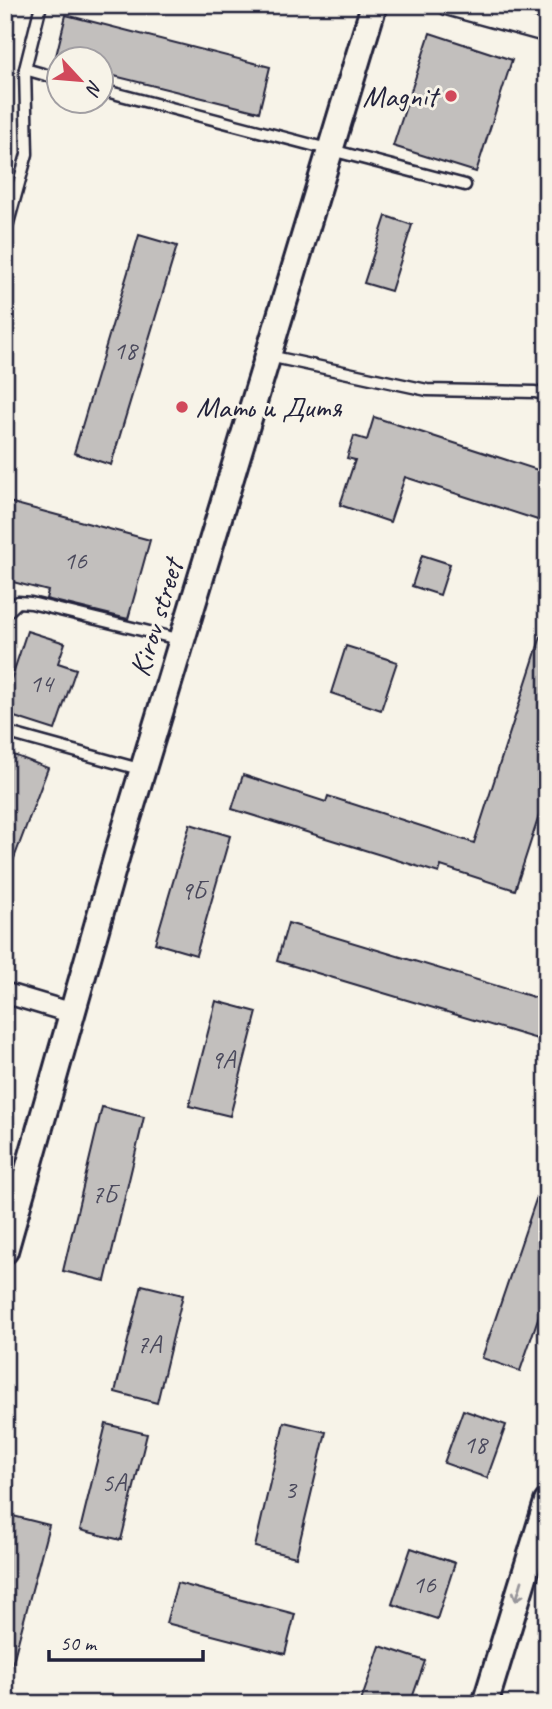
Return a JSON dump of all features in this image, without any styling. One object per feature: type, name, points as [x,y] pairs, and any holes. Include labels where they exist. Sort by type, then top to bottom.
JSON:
[{"type":"street","name":"Kirov street","points":[[5,1251],[143,770],[374,5]]},
{"type":"street","points":[[448,5],[547,32]]},
{"type":"street","points":[[5,993],[72,1013]]},
{"type":"street","points":[[485,1704],[547,1502]]},
{"type":"lane","points":[[5,234],[27,154],[25,69],[41,5]]},
{"type":"lane","points":[[25,69],[46,75]]},
{"type":"lane","points":[[116,94],[465,185]]},
{"type":"lane","points":[[268,356],[427,390],[535,392],[547,395]]},
{"type":"lane","points":[[5,614],[18,602],[31,603],[182,640]]},
{"type":"lane","points":[[5,732],[143,770]]},
{"type":"building","points":[[66,15],[270,67],[259,112],[116,76],[116,46],[58,46]]},
{"type":"building","points":[[430,33],[512,60],[476,172],[393,146]]},
{"type":"building","points":[[386,216],[412,225],[391,291],[364,283]]},
{"type":"building","points":[[139,235],[177,246],[111,465],[74,453]]},
{"type":"building","points":[[374,417],[547,473],[547,523],[405,477],[390,522],[340,505],[355,460],[347,458],[354,436],[367,440]]},
{"type":"building","points":[[5,501],[150,540],[128,619],[46,599],[48,591],[5,580]]},
{"type":"building","points":[[422,555],[450,564],[440,595],[412,586]]},
{"type":"building","points":[[543,630],[547,630],[547,791],[515,890],[441,866],[439,873],[232,809],[243,775],[326,802],[328,796],[474,843]]},
{"type":"building","points":[[27,631],[65,643],[58,663],[76,669],[55,730],[5,714],[5,698]]},
{"type":"building","points":[[346,646],[397,662],[381,710],[331,693]]},
{"type":"building","points":[[11,754],[48,768],[7,877],[5,770]]},
{"type":"building","points":[[190,824],[230,836],[196,955],[155,943]]},
{"type":"building","points":[[288,923],[547,1001],[547,1042],[277,961]]},
{"type":"building","points":[[216,1001],[257,1012],[230,1116],[189,1106]]},
{"type":"building","points":[[102,1107],[144,1117],[105,1281],[63,1271]]},
{"type":"building","points":[[544,1176],[547,1177],[547,1292],[520,1371],[482,1358]]},
{"type":"building","points":[[142,1285],[183,1295],[157,1403],[115,1392]]},
{"type":"building","points":[[463,1410],[506,1425],[487,1478],[444,1463]]},
{"type":"building","points":[[284,1422],[326,1432],[296,1557],[255,1547]]},
{"type":"building","points":[[106,1424],[147,1434],[121,1540],[80,1530]]},
{"type":"building","points":[[5,1514],[49,1525],[11,1669],[5,1669]]},
{"type":"building","points":[[411,1548],[455,1563],[437,1619],[392,1604]]},
{"type":"building","points":[[177,1583],[295,1614],[285,1654],[166,1623]]},
{"type":"building","points":[[380,1646],[425,1661],[410,1704],[360,1704]]},
{"type":"place","name":"Magnit","points":[[451,96]]},
{"type":"place","name":"Мать и Дитя","points":[[182,407]]}]
